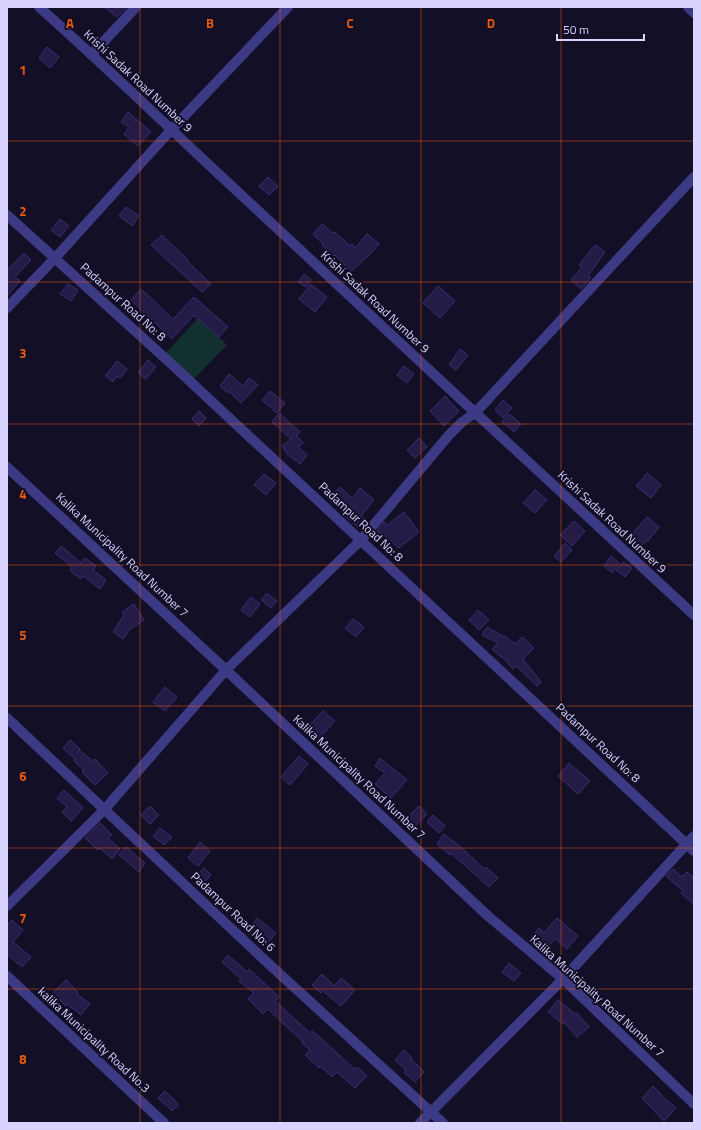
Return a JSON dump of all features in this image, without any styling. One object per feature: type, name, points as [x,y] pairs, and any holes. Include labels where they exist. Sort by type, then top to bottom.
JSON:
[{"type":"street","name":"Krishi Sadak Road Number 9","points":[[39,7],[92,54],[171,130],[694,615]]},
{"type":"street","points":[[92,54],[136,7]]},
{"type":"street","points":[[7,308],[55,258],[171,130],[288,7]]},
{"type":"street","points":[[688,7],[694,12]]},
{"type":"street","points":[[7,906],[104,810],[226,670],[361,540],[449,436],[462,422],[475,413],[694,177]]},
{"type":"street","name":"Padampur Road No: 8","points":[[7,215],[165,358],[694,851]]},
{"type":"street","name":"Kalika Municipality Road Number 7","points":[[7,467],[488,916],[563,979],[694,1104]]},
{"type":"street","name":"Padampur Road No: 6","points":[[7,718],[271,966],[443,1123]]},
{"type":"street","points":[[420,1123],[563,979],[694,836]]},
{"type":"street","name":"kalika Municipality Road No.3","points":[[7,976],[164,1123]]},
{"type":"green space","points":[[198,318],[227,345],[192,381],[164,355]]},
{"type":"building","points":[[104,7],[127,7],[117,17]]},
{"type":"building","points":[[47,47],[59,57],[50,68],[39,58]]},
{"type":"building","points":[[128,112],[151,132],[138,146],[124,134],[129,127],[121,122]]},
{"type":"building","points":[[268,177],[278,186],[269,195],[259,186]]},
{"type":"building","points":[[126,207],[139,216],[132,226],[119,216]]},
{"type":"building","points":[[60,219],[69,226],[60,237],[51,230]]},
{"type":"building","points":[[322,224],[333,233],[335,232],[350,246],[352,244],[355,248],[367,234],[379,244],[351,272],[335,255],[334,256],[322,245],[323,244],[313,234]]},
{"type":"building","points":[[162,235],[211,284],[202,292],[151,245]]},
{"type":"building","points":[[595,245],[605,252],[588,276],[591,278],[581,289],[571,280],[582,267],[579,265]]},
{"type":"building","points":[[24,253],[31,260],[15,277],[20,281],[7,296],[7,270]]},
{"type":"building","points":[[304,274],[311,280],[306,287],[298,282]]},
{"type":"building","points":[[68,284],[78,290],[71,301],[60,294]]},
{"type":"building","points":[[311,284],[327,297],[315,312],[299,299]]},
{"type":"building","points":[[438,286],[455,301],[440,318],[423,303]]},
{"type":"building","points":[[141,289],[173,319],[194,297],[228,327],[219,337],[194,315],[172,339],[131,300]]},
{"type":"building","points":[[460,349],[468,355],[456,370],[449,365]]},
{"type":"building","points":[[148,360],[156,367],[146,379],[138,373]]},
{"type":"building","points":[[117,361],[127,369],[120,378],[117,376],[113,382],[105,376]]},
{"type":"building","points":[[404,366],[414,374],[407,383],[397,375]]},
{"type":"building","points":[[229,374],[243,386],[249,378],[258,385],[241,403],[229,391],[228,393],[220,386]]},
{"type":"building","points":[[270,391],[285,403],[277,413],[262,400]]},
{"type":"building","points":[[445,396],[459,411],[444,426],[430,411]]},
{"type":"building","points":[[503,400],[512,408],[503,418],[495,410]]},
{"type":"building","points":[[199,411],[206,418],[199,426],[192,419]]},
{"type":"building","points":[[279,413],[300,432],[296,435],[303,443],[298,447],[307,455],[300,464],[288,455],[282,446],[291,439],[272,422]]},
{"type":"building","points":[[509,414],[521,424],[514,432],[502,422]]},
{"type":"building","points":[[419,438],[427,447],[415,458],[407,450]]},
{"type":"building","points":[[647,473],[661,485],[651,498],[636,486]]},
{"type":"building","points":[[264,474],[276,483],[266,495],[254,485]]},
{"type":"building","points":[[340,487],[352,498],[360,488],[374,500],[361,516],[366,520],[359,528],[345,516],[350,510],[332,495]]},
{"type":"building","points":[[535,490],[547,500],[535,513],[523,503]]},
{"type":"building","points":[[404,512],[419,532],[399,548],[377,531],[384,522],[387,525]]},
{"type":"building","points":[[647,517],[659,527],[648,541],[647,540],[641,546],[630,536]]},
{"type":"building","points":[[574,521],[585,531],[572,546],[560,535]]},
{"type":"building","points":[[565,543],[572,550],[561,562],[554,556]]},
{"type":"building","points":[[61,546],[81,563],[85,558],[96,566],[93,570],[106,580],[100,589],[83,576],[81,579],[70,571],[72,567],[55,553]]},
{"type":"building","points":[[611,556],[619,563],[612,573],[604,566]]},
{"type":"building","points":[[623,562],[632,568],[625,577],[616,570]]},
{"type":"building","points":[[267,593],[277,601],[271,608],[261,600]]},
{"type":"building","points":[[251,597],[260,604],[250,617],[241,610]]},
{"type":"building","points":[[134,604],[144,620],[129,630],[123,639],[113,632],[124,615],[122,612]]},
{"type":"building","points":[[478,610],[489,620],[479,630],[469,620]]},
{"type":"building","points":[[353,619],[364,627],[356,637],[345,628]]},
{"type":"building","points":[[487,627],[504,637],[505,636],[515,644],[522,637],[534,648],[523,659],[541,682],[537,686],[516,666],[513,669],[503,657],[502,658],[492,649],[498,643],[482,635]]},
{"type":"building","points":[[165,687],[177,697],[165,711],[153,702]]},
{"type":"building","points":[[323,711],[335,721],[317,741],[305,730]]},
{"type":"building","points":[[70,740],[80,749],[79,750],[93,761],[95,759],[108,773],[95,785],[82,772],[84,770],[74,761],[75,759],[63,748]]},
{"type":"building","points":[[299,756],[308,764],[290,785],[281,777]]},
{"type":"building","points":[[380,758],[407,780],[391,798],[375,784],[385,773],[375,766]]},
{"type":"building","points":[[569,763],[590,781],[578,794],[558,776]]},
{"type":"building","points":[[64,790],[83,808],[71,821],[62,812],[67,807],[57,798]]},
{"type":"building","points":[[150,806],[159,815],[150,824],[141,815]]},
{"type":"building","points":[[419,806],[427,814],[415,826],[407,818]]},
{"type":"building","points":[[433,815],[445,826],[439,833],[427,822]]},
{"type":"building","points":[[100,823],[112,835],[108,838],[120,849],[112,859],[100,848],[98,850],[85,838]]},
{"type":"building","points":[[160,828],[172,837],[164,845],[153,836]]},
{"type":"building","points":[[444,834],[462,848],[484,869],[486,867],[498,878],[489,887],[451,853],[450,855],[437,844]]},
{"type":"building","points":[[200,842],[210,851],[198,866],[188,858]]},
{"type":"building","points":[[126,847],[145,863],[139,872],[119,855]]},
{"type":"building","points":[[204,868],[211,875],[203,884],[196,877]]},
{"type":"building","points":[[673,869],[682,877],[687,872],[694,878],[694,905],[681,893],[683,891],[666,876]]},
{"type":"building","points":[[257,918],[276,933],[266,945],[247,931]]},
{"type":"building","points":[[557,918],[578,936],[567,949],[555,939],[542,953],[528,941],[539,928],[544,933]]},
{"type":"building","points":[[12,920],[23,930],[13,942],[31,957],[22,967],[7,954],[7,926]]},
{"type":"building","points":[[228,955],[247,972],[249,969],[279,997],[275,1001],[310,1033],[312,1031],[354,1069],[357,1067],[367,1076],[355,1088],[337,1072],[332,1077],[320,1066],[319,1068],[305,1055],[310,1050],[302,1043],[303,1042],[268,1009],[263,1014],[248,999],[254,993],[239,981],[241,979],[222,962]]},
{"type":"building","points":[[509,963],[521,973],[514,981],[502,972]]},
{"type":"building","points":[[322,974],[334,986],[341,978],[355,990],[341,1006],[323,991],[321,993],[312,985]]},
{"type":"building","points":[[66,980],[78,992],[77,994],[90,1004],[81,1015],[67,1004],[66,1006],[53,993]]},
{"type":"building","points":[[558,1000],[575,1014],[577,1013],[589,1027],[577,1037],[564,1022],[563,1024],[548,1012]]},
{"type":"building","points":[[404,1050],[424,1072],[415,1082],[404,1072],[406,1070],[395,1060]]},
{"type":"building","points":[[653,1086],[676,1108],[664,1121],[642,1098]]},
{"type":"building","points":[[165,1091],[179,1105],[172,1111],[158,1098]]}]
